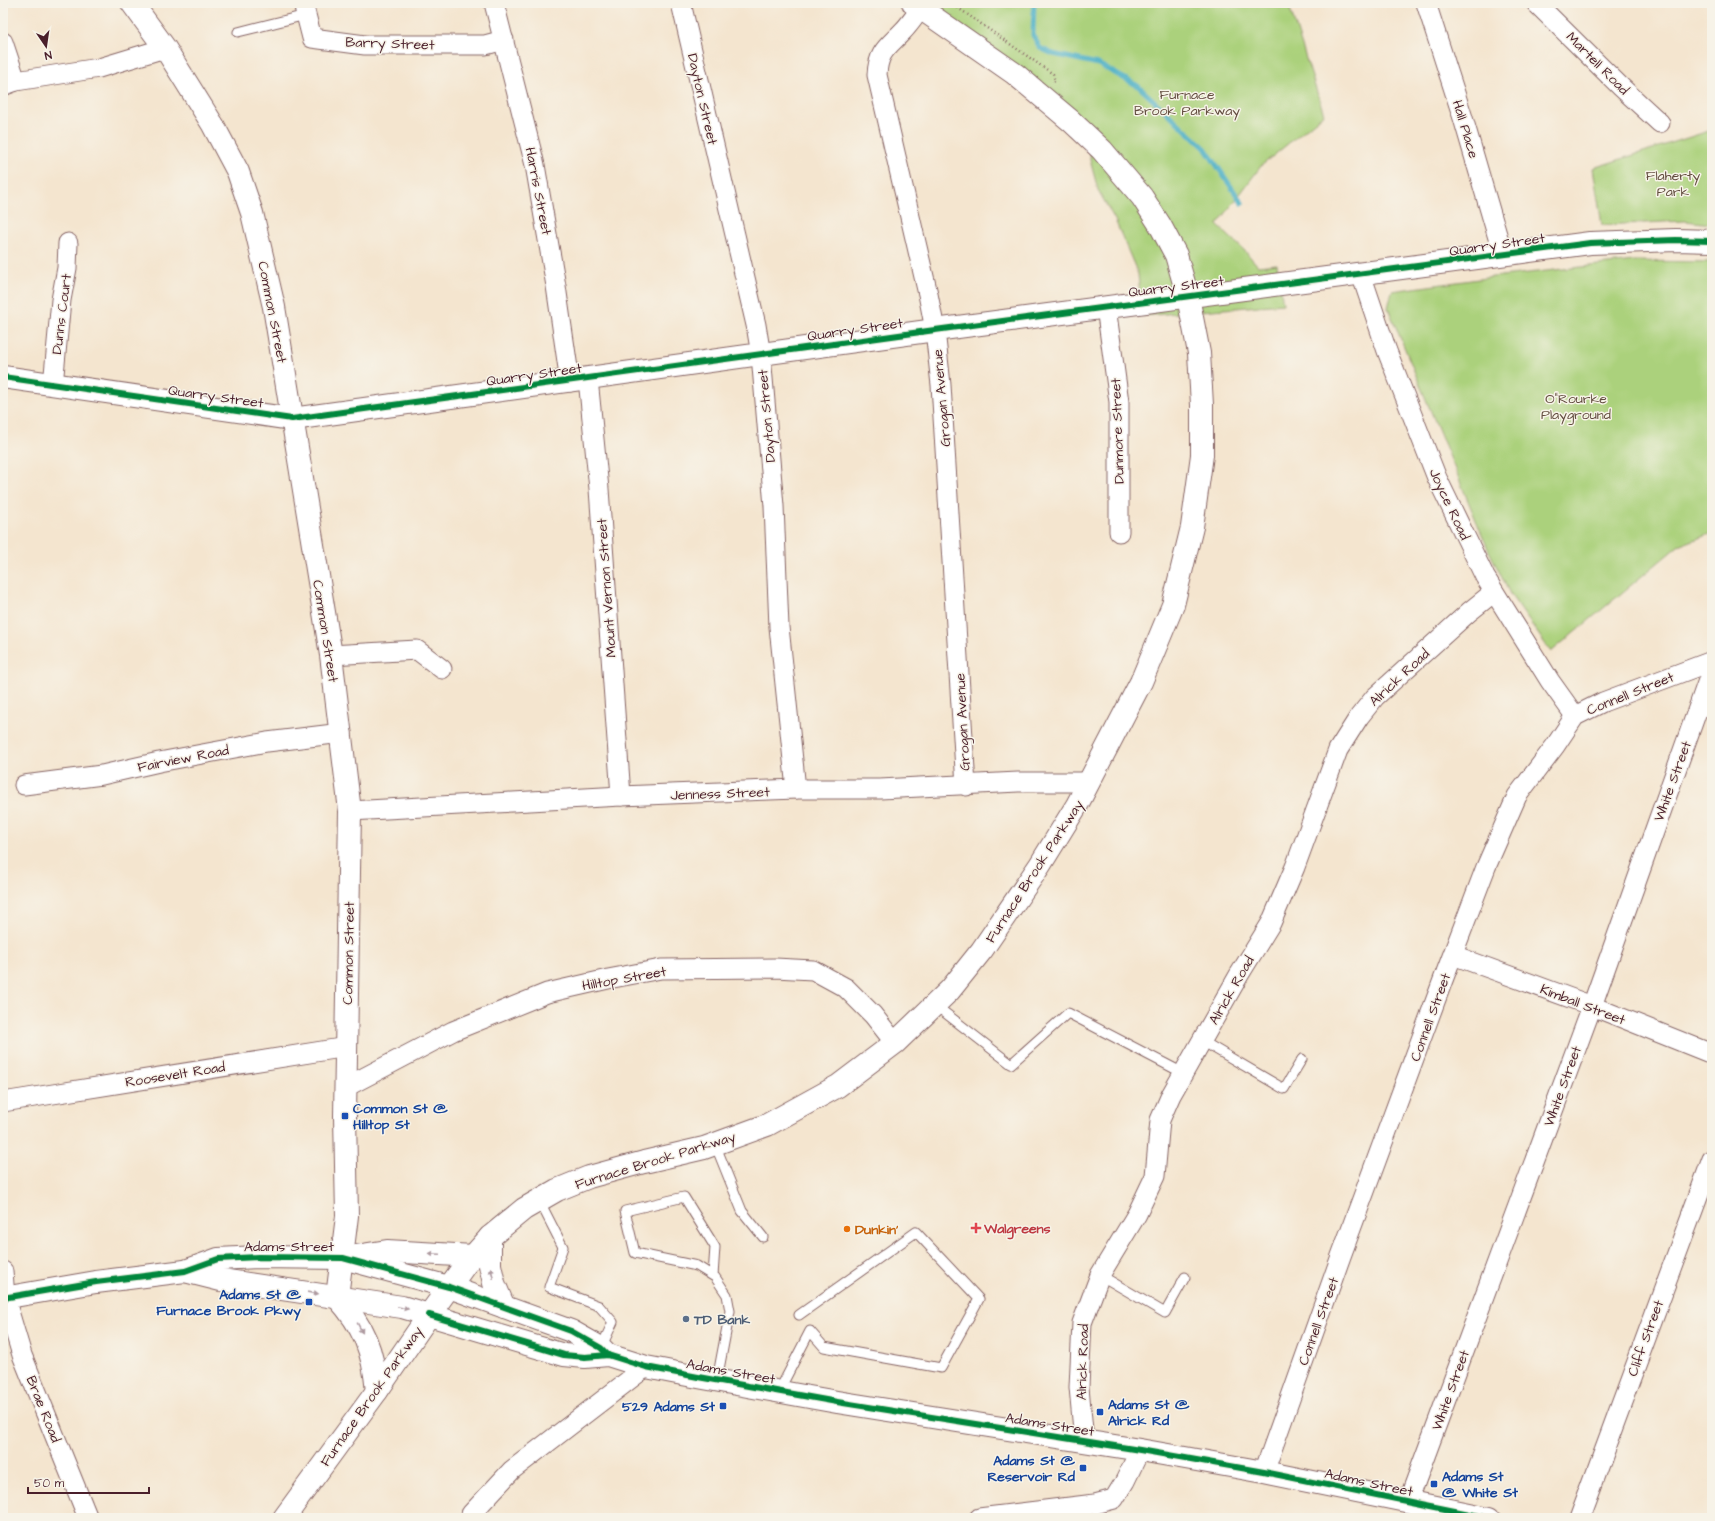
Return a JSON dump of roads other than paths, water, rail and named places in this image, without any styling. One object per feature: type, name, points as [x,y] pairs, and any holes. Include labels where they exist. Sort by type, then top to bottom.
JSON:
[{"type":"main road","name":"Common Street","points":[[132,3],[165,48],[213,124],[238,172],[252,213],[274,307],[331,655],[342,733],[350,811],[345,1116],[346,1216],[343,1258],[337,1297]]},
{"type":"main road","name":"Furnace Brook Parkway","points":[[284,1518],[378,1390],[429,1315],[473,1256],[490,1237],[524,1209],[557,1190],[590,1177],[715,1144],[766,1125],[838,1086],[896,1042],[935,1005],[950,990],[982,950],[1040,864],[1090,782],[1141,682],[1173,605],[1192,528],[1202,455],[1202,405],[1199,353],[1188,297],[1176,255],[1160,225],[1133,184],[1102,150],[1062,113],[1015,74],[917,6]]},
{"type":"main road","name":"Quarry Street","points":[[3,377],[292,419],[935,330],[1590,243],[1676,240],[1712,241]]},
{"type":"main road","points":[[490,1237],[490,1265],[494,1283],[504,1307]]},
{"type":"main road","points":[[343,1258],[387,1252],[473,1256]]},
{"type":"main road","name":"Adams Street","points":[[4,1298],[96,1282],[185,1271],[218,1259],[258,1257],[343,1258],[449,1287],[571,1331],[604,1352],[646,1367],[779,1391],[1140,1450],[1264,1472],[1489,1518]]},
{"type":"main road","name":"Adams Street","points":[[185,1271],[221,1280],[402,1307],[564,1355],[585,1357],[604,1352]]},
{"type":"main road","points":[[337,1297],[353,1314],[362,1330],[370,1349],[376,1372],[378,1390]]},
{"type":"street","name":"Harris Street","points":[[494,3],[535,165],[556,286],[579,380]]},
{"type":"street","name":"Dayton Street","points":[[681,3],[756,325],[774,506],[779,627],[796,789]]},
{"type":"street","name":"Hall Place","points":[[1426,3],[1463,118],[1503,255]]},
{"type":"street","name":"Martell Road","points":[[1536,3],[1620,87],[1660,123]]},
{"type":"street","name":"Grogan Avenue","points":[[917,6],[908,27],[882,52],[879,59],[877,75],[935,330],[941,385],[966,786]]},
{"type":"street","name":"Barry Street","points":[[304,9],[312,38],[365,45],[485,45],[504,40]]},
{"type":"street","points":[[3,42],[10,83],[99,68],[165,48]]},
{"type":"street","name":"Dunns Court","points":[[53,385],[60,300],[68,268],[68,244]]},
{"type":"street","name":"Joyce Road","points":[[1361,274],[1387,351],[1437,478],[1485,577],[1550,681],[1575,716]]},
{"type":"street","name":"Dunmore Street","points":[[1106,307],[1119,402],[1119,532]]},
{"type":"street","name":"Mount Vernon Street","points":[[579,380],[599,489],[621,796]]},
{"type":"street","name":"Alrick Road","points":[[1084,1441],[1079,1387],[1082,1323],[1100,1275],[1137,1214],[1155,1176],[1160,1120],[1171,1095],[1270,923],[1295,867],[1338,750],[1359,717],[1374,697],[1469,612],[1494,592]]},
{"type":"street","points":[[331,655],[417,650],[442,669]]},
{"type":"street","name":"Connell Street","points":[[1264,1472],[1341,1256],[1453,955],[1486,868],[1517,796],[1555,746],[1575,716],[1603,702],[1712,661]]},
{"type":"street","name":"White Street","points":[[1408,1502],[1592,1006],[1712,669]]},
{"type":"street","name":"Fairview Road","points":[[24,784],[102,775],[159,762],[267,742],[342,733]]},
{"type":"street","name":"Jenness Street","points":[[350,811],[621,796],[796,789],[880,789],[966,786],[1018,782],[1090,782]]},
{"type":"street","name":"Kimball Street","points":[[1453,955],[1592,1006],[1712,1054]]},
{"type":"street","name":"Hilltop Street","points":[[346,1087],[453,1031],[547,993],[608,979],[661,970],[776,968],[813,970],[846,988],[873,1015],[896,1042]]},
{"type":"street","name":"Roosevelt Road","points":[[3,1102],[346,1047]]},
{"type":"street","name":"Cliff Street","points":[[1579,1518],[1712,1158]]},
{"type":"street","name":"Brae Road","points":[[3,1271],[4,1298],[22,1355],[88,1518]]},
{"type":"street","points":[[470,1514],[512,1470],[646,1367]]},
{"type":"street","points":[[979,1518],[1095,1504],[1114,1499],[1125,1481],[1140,1450]]},
{"type":"lane","points":[[238,32],[304,9]]},
{"type":"lane","points":[[935,1005],[1011,1064],[1068,1013],[1184,1072]]},
{"type":"lane","points":[[1202,1041],[1284,1089],[1302,1059]]},
{"type":"lane","points":[[715,1144],[742,1211],[763,1237]]},
{"type":"lane","points":[[713,1276],[714,1247],[684,1198],[625,1211],[635,1253],[697,1266],[713,1276],[726,1295],[730,1311],[717,1380]]},
{"type":"lane","points":[[539,1200],[563,1247],[549,1286],[599,1306],[613,1322],[604,1352]]},
{"type":"lane","points":[[779,1391],[810,1330],[824,1347],[941,1368],[979,1299],[916,1232],[799,1315]]},
{"type":"lane","points":[[1100,1275],[1164,1312],[1185,1277]]},
{"type":"waterway","points":[[1034,3],[1033,35],[1040,48],[1053,54],[1098,64],[1138,86],[1205,148],[1242,203]]},
{"type":"place","name":"Common St @ Hilltop St","points":[[345,1116]]},
{"type":"place","name":"Walgreens","points":[[976,1228]]},
{"type":"place","name":"Dunkin'","points":[[847,1229]]},
{"type":"place","name":"Adams St @ Furnace Brook Pkwy","points":[[309,1302]]},
{"type":"place","name":"TD Bank","points":[[686,1319]]},
{"type":"place","name":"529 Adams St","points":[[723,1406]]},
{"type":"place","name":"Adams St @ Alrick Rd","points":[[1100,1412]]},
{"type":"place","name":"Adams St @ Reservoir Rd","points":[[1083,1468]]},
{"type":"place","name":"Adams St @ White St","points":[[1434,1484]]},
{"type":"park label","name":"Flaherty Park","points":[[1673,184]]},
{"type":"park label","name":"O\"Rourke Playground","points":[[1576,406]]}]
